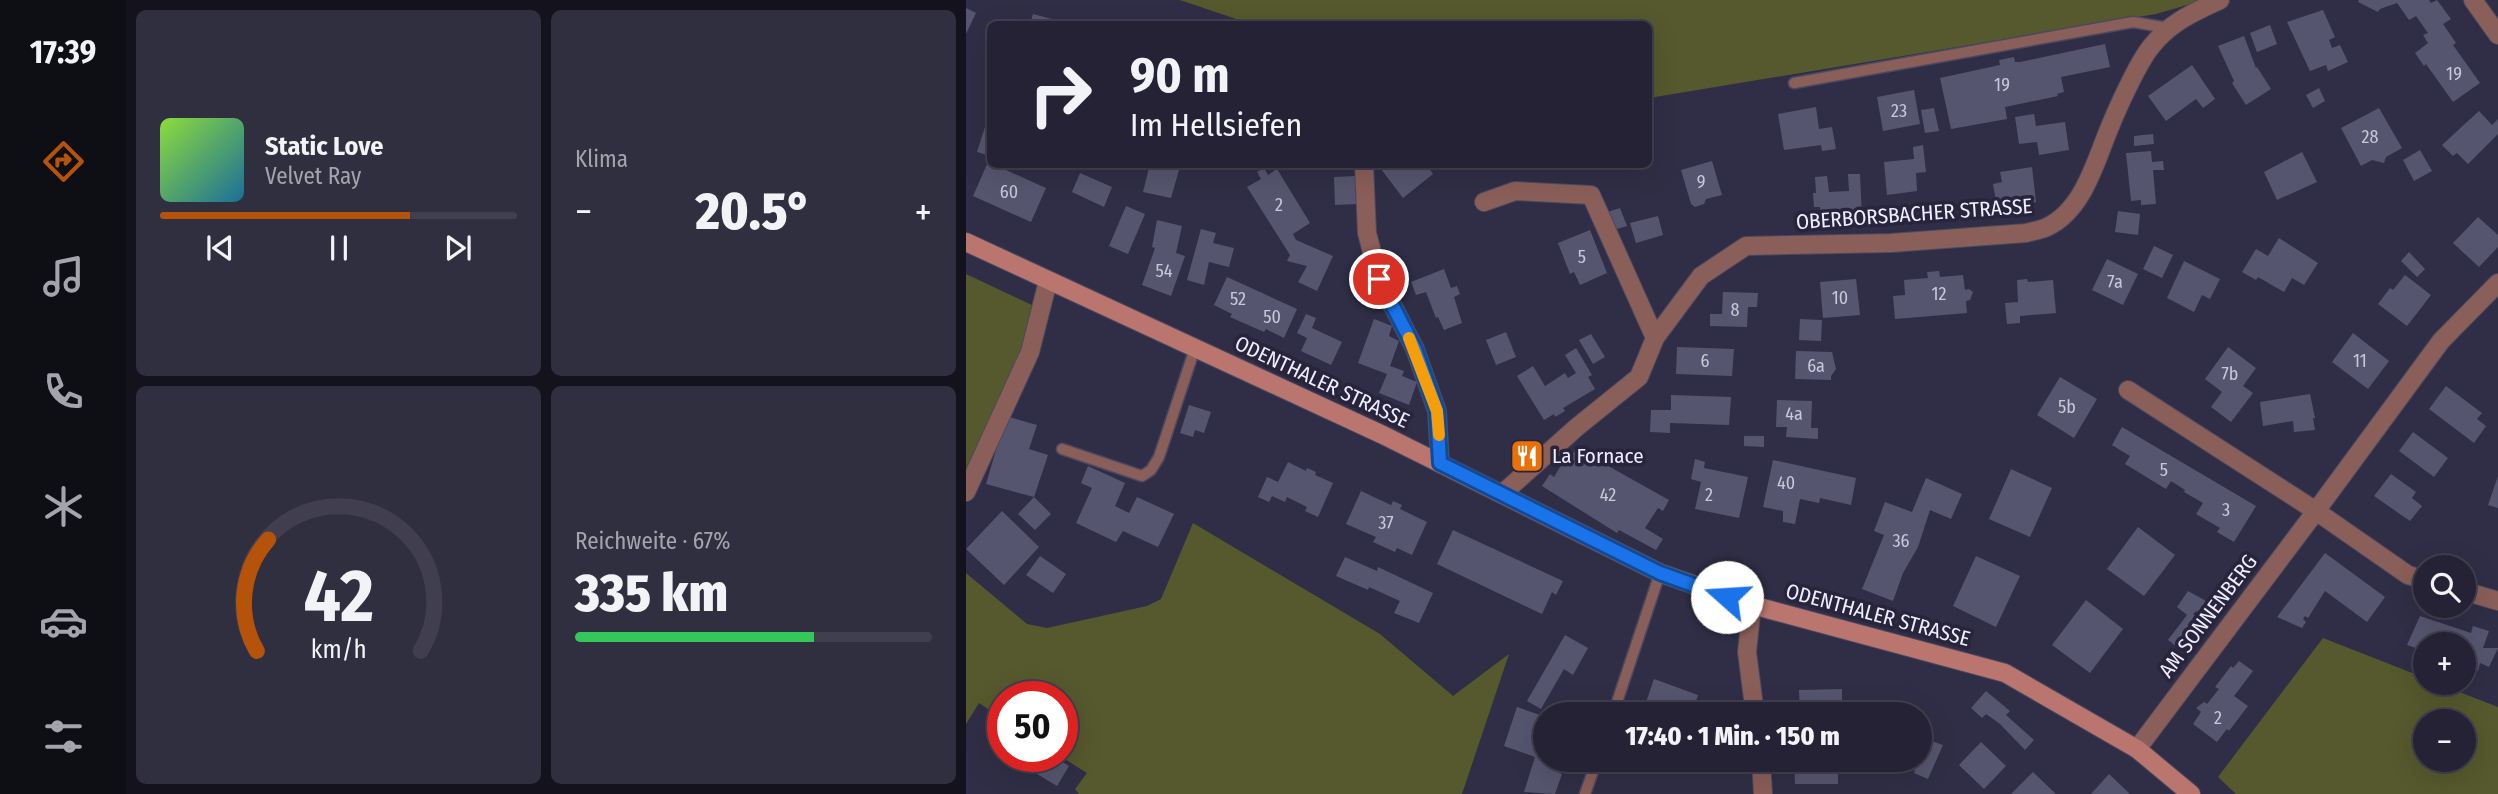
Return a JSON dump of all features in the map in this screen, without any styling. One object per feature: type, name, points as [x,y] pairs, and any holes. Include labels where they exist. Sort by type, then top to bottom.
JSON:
[{"type":"main road","name":"ODENTHALER STRASSE","points":[[966,242],[1440,463],[1660,573],[1752,605],[2005,673],[2137,749],[2191,794]]},
{"type":"street","name":"OBERBORSBACHER STRASSE","points":[[1502,494],[1577,427],[1639,377],[1655,338],[1701,276],[1746,246],[1891,243],[2026,233],[2047,227],[2064,215],[2079,198],[2110,125],[2148,50],[2180,19],[2220,0]]},
{"type":"street","points":[[2473,0],[2498,35]]},
{"type":"street","points":[[1364,168],[1367,233],[1379,279],[1415,349],[1437,411],[1440,463]]},
{"type":"street","points":[[1484,202],[1515,191],[1591,195],[1655,338]]},
{"type":"street","points":[[966,492],[1031,348],[1048,281]]},
{"type":"street","name":"AM SONNENBERG","points":[[2137,749],[2441,341],[2498,283]]},
{"type":"street","points":[[2128,390],[2413,576]]},
{"type":"street","points":[[2476,595],[2498,601]]},
{"type":"street","points":[[1752,605],[1747,652],[1753,702]]},
{"type":"street","points":[[1762,772],[1763,794]]},
{"type":"lane","points":[[1794,83],[2133,22],[2168,28]]},
{"type":"lane","points":[[1062,449],[1142,476],[1151,470],[1159,457],[1195,348]]},
{"type":"lane","points":[[1617,702],[1660,573]]},
{"type":"lane","points":[[1585,794],[1593,772]]},
{"type":"green space","points":[[1180,0],[2204,0],[2156,14],[1652,98],[1652,21],[1242,21]]},
{"type":"green space","points":[[966,274],[1034,306],[1015,368],[966,484]]},
{"type":"green space","points":[[1193,523],[1380,634],[1453,696],[1509,654],[1462,794],[1079,794],[1075,789],[1087,773],[1078,767],[1078,681],[987,681],[987,708],[979,703],[966,724],[966,573],[1027,624],[1047,628],[1147,606],[1161,599]]},
{"type":"green space","points":[[2323,638],[2413,673],[2413,695],[2467,695],[2498,707],[2498,794],[2236,794],[2218,777]]},
{"type":"building","points":[[2429,0],[2431,3],[2437,0],[2451,19],[2443,24],[2456,43],[2453,45],[2480,83],[2453,102],[2415,53],[2428,43],[2423,35],[2428,33],[2416,16],[2409,20],[2397,3],[2378,12],[2358,2]]},
{"type":"building","points":[[966,8],[976,13],[966,34]]},
{"type":"building","points":[[2323,10],[2335,37],[2329,40],[2332,48],[2340,45],[2348,62],[2328,71],[2326,65],[2310,71],[2287,22]]},
{"type":"building","points":[[1033,14],[1059,21],[1031,21]]},
{"type":"building","points":[[2270,25],[2277,44],[2257,52],[2250,33]]},
{"type":"building","points":[[2244,36],[2256,68],[2271,89],[2246,105],[2232,83],[2234,81],[2218,46]]},
{"type":"building","points":[[2105,44],[2110,67],[2061,77],[2064,92],[2057,94],[2058,96],[2005,107],[2007,119],[1951,129],[1940,78],[2000,65],[1999,60],[2014,57],[2015,62],[2020,62]]},
{"type":"building","points":[[2192,65],[2215,99],[2203,108],[2196,99],[2166,121],[2148,96]]},
{"type":"building","points":[[2319,88],[2325,101],[2313,108],[2306,95]]},
{"type":"building","points":[[1914,90],[1920,124],[1883,131],[1877,97]]},
{"type":"building","points":[[1816,107],[1819,129],[1832,127],[1836,149],[1822,151],[1821,145],[1784,150],[1778,114]]},
{"type":"building","points":[[1934,108],[1939,131],[1925,133],[1921,110]]},
{"type":"building","points":[[2379,108],[2402,148],[2386,157],[2384,163],[2372,160],[2361,166],[2341,128]]},
{"type":"building","points":[[2479,111],[2492,125],[2498,119],[2498,134],[2468,164],[2457,153],[2453,156],[2442,145]]},
{"type":"building","points":[[2034,114],[2036,126],[2065,122],[2069,150],[2039,155],[2037,142],[2019,144],[2015,117]]},
{"type":"building","points":[[987,120],[987,155],[977,152]]},
{"type":"building","points":[[2153,134],[2154,144],[2134,146],[2134,136]]},
{"type":"building","points":[[1923,145],[1926,172],[1916,173],[1917,191],[1887,195],[1884,162],[1914,159],[1913,147]]},
{"type":"building","points":[[2420,150],[2432,171],[2414,181],[2403,160]]},
{"type":"building","points":[[2151,151],[2152,162],[2163,161],[2164,170],[2153,170],[2156,204],[2141,205],[2141,200],[2131,201],[2126,153]]},
{"type":"building","points":[[2302,152],[2317,182],[2277,200],[2264,172]]},
{"type":"building","points":[[1712,161],[1722,195],[1706,199],[1704,204],[1695,207],[1691,204],[1681,170]]},
{"type":"building","points":[[987,164],[987,168],[1001,168],[1046,188],[1031,222],[973,196]]},
{"type":"building","points":[[2032,167],[2036,202],[1998,212],[1993,184],[2002,182],[2000,172]]},
{"type":"building","points":[[1149,168],[1179,170],[1171,198],[1143,192]]},
{"type":"building","points":[[1264,168],[1268,175],[1277,169],[1310,223],[1293,234],[1296,240],[1333,256],[1317,291],[1298,282],[1307,266],[1287,261],[1290,255],[1247,187],[1261,179],[1257,172]]},
{"type":"building","points":[[1429,168],[1433,174],[1403,198],[1381,169]]},
{"type":"building","points":[[1080,173],[1112,187],[1104,207],[1072,192]]},
{"type":"building","points":[[1848,174],[1860,174],[1862,218],[1821,221],[1820,207],[1814,207],[1815,177],[1827,176],[1829,192],[1849,191]]},
{"type":"building","points":[[1355,176],[1356,204],[1335,205],[1334,177]]},
{"type":"building","points":[[1126,206],[1145,214],[1128,254],[1109,246]]},
{"type":"building","points":[[1620,208],[1627,226],[1614,230],[1607,212]]},
{"type":"building","points":[[2118,211],[2140,214],[2138,235],[2115,232]]},
{"type":"building","points":[[1658,216],[1663,235],[1636,243],[1630,223]]},
{"type":"building","points":[[2478,217],[2498,235],[2498,247],[2479,267],[2453,243]]},
{"type":"building","points":[[1157,220],[1182,226],[1176,253],[1185,256],[1171,296],[1142,285],[1155,248],[1152,247]]},
{"type":"building","points":[[1201,229],[1216,233],[1213,243],[1234,248],[1229,267],[1209,262],[1204,285],[1187,280]]},
{"type":"building","points":[[1590,230],[1607,273],[1580,285],[1574,272],[1570,274],[1558,243]]},
{"type":"building","points":[[2279,238],[2318,263],[2304,285],[2292,278],[2284,292],[2258,277],[2256,280],[2242,272],[2256,249],[2268,256]]},
{"type":"building","points":[[2154,246],[2173,255],[2162,278],[2143,269]]},
{"type":"building","points":[[2409,252],[2425,269],[2417,277],[2401,261]]},
{"type":"building","points":[[2107,259],[2138,274],[2123,305],[2092,290]]},
{"type":"building","points":[[2184,261],[2220,279],[2210,299],[2202,295],[2194,312],[2167,298]]},
{"type":"building","points":[[1444,269],[1451,288],[1457,286],[1460,294],[1454,297],[1462,323],[1444,330],[1426,292],[1416,295],[1411,282]]},
{"type":"building","points":[[1939,271],[1940,277],[1963,275],[1965,290],[1973,292],[1970,300],[1966,301],[1967,313],[1895,319],[1893,296],[1905,295],[1904,280],[1928,278],[1927,272]]},
{"type":"building","points":[[2405,275],[2431,295],[2407,326],[2378,304],[2390,288],[2393,290]]},
{"type":"building","points":[[1227,277],[1297,309],[1284,338],[1230,317],[1232,314],[1214,305]]},
{"type":"building","points":[[1856,279],[1860,315],[1823,318],[1820,282]]},
{"type":"building","points":[[2027,279],[2028,282],[2053,280],[2056,313],[2020,316],[2020,323],[2007,324],[2005,303],[2018,302],[2017,280]]},
{"type":"building","points":[[1723,292],[1758,293],[1757,307],[1748,307],[1747,327],[1710,326],[1710,314],[1722,314]]},
{"type":"building","points":[[1306,314],[1316,318],[1312,328],[1342,342],[1331,365],[1301,351],[1307,338],[1297,333]]},
{"type":"building","points":[[1374,319],[1392,326],[1389,336],[1399,341],[1390,366],[1404,371],[1402,376],[1417,382],[1409,405],[1379,393],[1387,374],[1358,363]]},
{"type":"building","points":[[1800,319],[1822,320],[1821,341],[1799,340]]},
{"type":"building","points":[[1506,332],[1516,357],[1496,365],[1486,340]]},
{"type":"building","points":[[2353,333],[2389,361],[2368,389],[2332,362]]},
{"type":"building","points":[[1591,334],[1605,357],[1593,364],[1579,340]]},
{"type":"building","points":[[1677,347],[1734,349],[1732,376],[1676,374]]},
{"type":"building","points":[[2228,347],[2256,368],[2243,386],[2253,393],[2231,422],[2211,407],[2222,392],[2205,379]]},
{"type":"building","points":[[1576,348],[1592,375],[1588,377],[1595,389],[1563,408],[1565,411],[1544,420],[1517,376],[1533,366],[1545,386],[1565,373],[1568,378],[1576,373],[1565,355]]},
{"type":"building","points":[[1796,351],[1832,352],[1836,369],[1831,380],[1795,379]]},
{"type":"building","points":[[2060,377],[2097,399],[2074,438],[2037,415]]},
{"type":"building","points":[[2446,386],[2482,413],[2477,419],[2486,426],[2474,443],[2429,409]]},
{"type":"building","points":[[2310,394],[2315,430],[2294,432],[2293,421],[2263,426],[2260,402]]},
{"type":"building","points":[[1671,395],[1731,397],[1729,425],[1670,423],[1670,433],[1650,432],[1651,410],[1671,410]]},
{"type":"building","points":[[1777,400],[1812,401],[1811,428],[1818,428],[1818,439],[1786,437],[1787,427],[1776,427]]},
{"type":"building","points":[[1189,405],[1211,412],[1204,433],[1195,430],[1193,437],[1180,433]]},
{"type":"building","points":[[1006,416],[1037,425],[1029,449],[1048,455],[1034,497],[986,484]]},
{"type":"building","points":[[2122,427],[2256,506],[2234,542],[2217,532],[2220,528],[2196,514],[2203,503],[2184,492],[2185,490],[2171,481],[2166,489],[2125,464],[2130,456],[2112,445]]},
{"type":"building","points":[[2413,432],[2448,458],[2434,477],[2399,451]]},
{"type":"building","points":[[1744,436],[1764,436],[1764,447],[1744,446]]},
{"type":"building","points":[[1576,448],[1669,500],[1663,511],[1658,508],[1645,528],[1663,539],[1656,550],[1619,530],[1617,533],[1542,486],[1550,474],[1554,477],[1567,455],[1571,458]]},
{"type":"building","points":[[1695,459],[1705,462],[1704,468],[1748,477],[1739,518],[1695,509],[1701,482],[1691,479]]},
{"type":"building","points":[[1773,460],[1856,478],[1851,505],[1820,498],[1819,503],[1800,499],[1795,524],[1783,522],[1783,511],[1763,507]]},
{"type":"building","points":[[1288,462],[1306,471],[1307,468],[1316,472],[1315,475],[1333,483],[1318,517],[1305,511],[1307,507],[1287,497],[1285,502],[1272,496],[1269,502],[1258,497],[1267,477],[1278,482]]},
{"type":"building","points":[[1088,466],[1125,483],[1115,506],[1129,513],[1137,497],[1174,514],[1158,547],[1123,531],[1116,542],[1076,523],[1092,488],[1081,483]]},
{"type":"building","points":[[2011,469],[2052,488],[2030,537],[1989,519]]},
{"type":"building","points":[[2391,474],[2416,492],[2412,498],[2422,506],[2410,521],[2374,496]]},
{"type":"building","points":[[2498,476],[2498,508],[2488,505]]},
{"type":"building","points":[[1926,478],[1962,494],[1951,519],[1930,510],[1918,547],[1903,573],[1893,601],[1862,589],[1884,535],[1874,531],[1885,502],[1912,512]]},
{"type":"building","points":[[1361,491],[1391,505],[1393,501],[1402,505],[1400,509],[1427,522],[1412,555],[1397,548],[1395,552],[1373,542],[1376,537],[1346,524]]},
{"type":"building","points":[[1034,497],[1051,514],[1035,530],[1018,514]]},
{"type":"building","points":[[1002,511],[1039,547],[1004,585],[966,549]]},
{"type":"building","points":[[2138,527],[2175,555],[2144,596],[2107,569]]},
{"type":"building","points":[[1453,530],[1563,581],[1556,595],[1552,592],[1542,614],[1437,564]]},
{"type":"building","points":[[2325,553],[2385,597],[2367,622],[2325,591],[2308,618],[2305,616],[2303,619],[2306,622],[2302,628],[2277,617]]},
{"type":"building","points":[[1040,556],[1066,574],[1053,593],[1026,575]]},
{"type":"building","points":[[1976,556],[2020,576],[1996,627],[1953,606]]},
{"type":"building","points":[[1345,557],[1377,571],[1378,567],[1433,593],[1419,623],[1394,613],[1400,601],[1336,576]]},
{"type":"building","points":[[2188,591],[2206,601],[2198,613],[2196,611],[2193,614],[2209,626],[2188,655],[2168,640],[2187,615],[2177,607]]},
{"type":"building","points":[[2086,600],[2123,629],[2090,673],[2052,645]]},
{"type":"building","points":[[2419,618],[2468,632],[2413,632],[2413,647],[2407,645]]},
{"type":"building","points":[[2473,626],[2489,631],[2483,648],[2498,648],[2489,667],[2480,663],[2478,671],[2476,632],[2471,632]]},
{"type":"building","points":[[1565,635],[1588,648],[1573,675],[1564,669],[1545,702],[1533,702],[1533,704],[1527,701]]},
{"type":"building","points":[[2239,661],[2253,671],[2234,696],[2248,706],[2217,742],[2193,724],[2201,712],[2196,708],[2204,702],[2207,704],[2219,689],[2215,687],[2231,666],[2233,668]]},
{"type":"building","points":[[1654,679],[1698,695],[1696,702],[1646,702]]},
{"type":"building","points":[[1842,689],[1842,702],[1800,702],[1799,690]]},
{"type":"building","points":[[1986,691],[2010,711],[2006,715],[2034,740],[2025,750],[2000,724],[1986,714],[1982,718],[1971,708]]},
{"type":"building","points":[[1517,707],[1533,713],[1533,756],[1504,746]]},
{"type":"building","points":[[1932,741],[1943,745],[1932,770]]},
{"type":"building","points":[[1981,742],[2006,766],[1984,789],[1959,765]]},
{"type":"building","points":[[1533,763],[1533,772],[1562,774],[1555,794],[1524,792]]},
{"type":"building","points":[[1034,772],[1065,772],[1057,786]]},
{"type":"building","points":[[1794,772],[1838,772],[1838,784],[1795,784]]},
{"type":"building","points":[[1914,772],[1931,772],[1928,779]]},
{"type":"building","points":[[2033,772],[2056,794],[2011,794]]},
{"type":"building","points":[[2109,774],[2130,794],[2091,794]]},
{"type":"slow traffic","points":[[1409,338],[1437,411],[1439,435]]},
{"type":"place","name":"La Fornace","points":[[1527,456]]},
{"type":"route","points":[[1379,279],[1415,349],[1437,411],[1440,463],[1660,573],[1727,597]]}]
